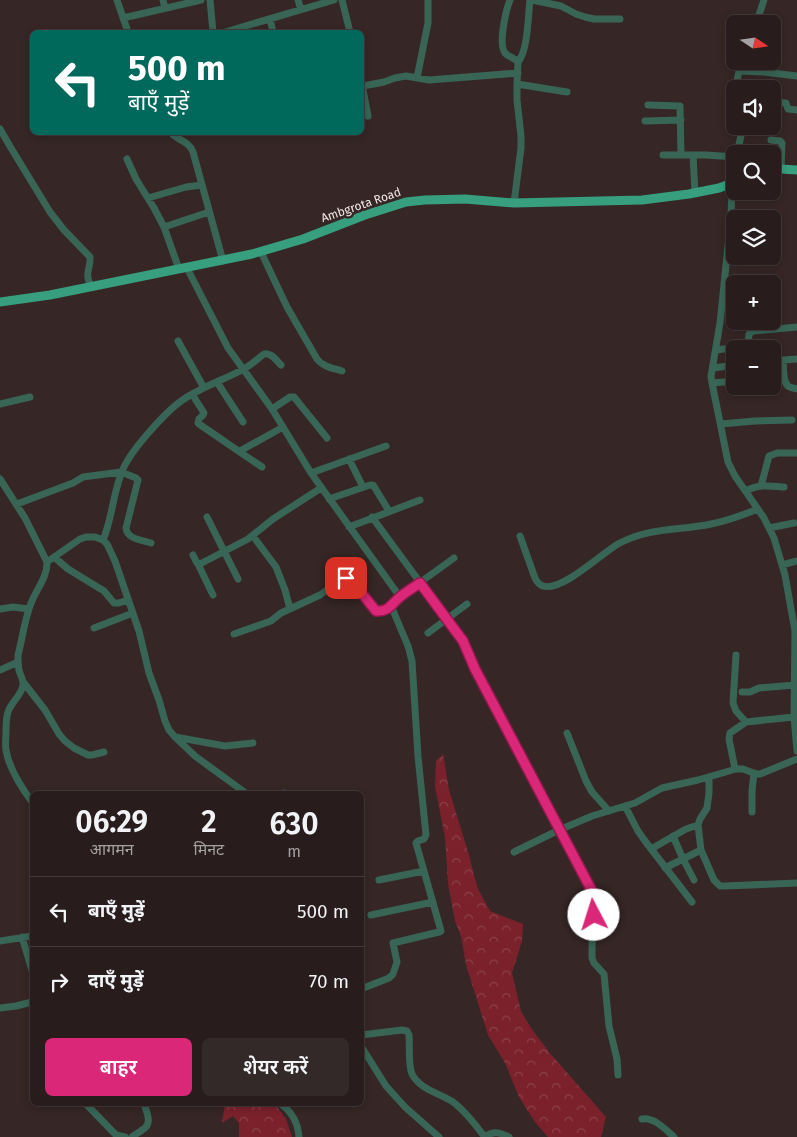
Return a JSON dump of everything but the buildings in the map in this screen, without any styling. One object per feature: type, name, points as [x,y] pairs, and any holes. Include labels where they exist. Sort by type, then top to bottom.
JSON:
[{"type":"main road","points":[[781,169],[797,170]]},
{"type":"main road","name":"Ambgrota Road","points":[[0,302],[92,287],[261,252],[406,202],[425,200],[514,202],[642,200],[695,193],[726,185]]},
{"type":"street","points":[[117,0],[127,30]]},
{"type":"street","points":[[163,0],[165,8]]},
{"type":"street","points":[[123,18],[196,0]]},
{"type":"street","points":[[210,0],[213,30]]},
{"type":"street","points":[[298,0],[301,10]]},
{"type":"street","points":[[232,30],[334,0]]},
{"type":"street","points":[[342,0],[350,30]]},
{"type":"street","points":[[417,78],[428,23],[428,0]]},
{"type":"street","points":[[510,0],[504,18],[504,50],[518,62]]},
{"type":"street","points":[[514,202],[521,148],[517,84],[518,62],[524,50],[531,0],[561,6],[576,14],[594,19],[620,19]]},
{"type":"street","points":[[759,15],[764,0]]},
{"type":"street","points":[[270,19],[273,30]]},
{"type":"street","points":[[737,80],[739,71],[797,76]]},
{"type":"street","points":[[364,83],[384,82],[406,76],[428,80],[518,73]]},
{"type":"street","points":[[517,84],[567,92]]},
{"type":"street","points":[[364,94],[368,116]]},
{"type":"street","points":[[781,103],[786,103],[788,109],[797,110]]},
{"type":"street","points":[[648,105],[678,105],[681,108],[681,155]]},
{"type":"street","points":[[645,121],[681,120]]},
{"type":"street","points":[[0,129],[50,212],[64,230],[88,254],[91,260],[88,279],[92,287]]},
{"type":"street","points":[[173,135],[188,143],[191,147],[223,261]]},
{"type":"street","points":[[772,140],[780,141],[782,143],[781,148]]},
{"type":"street","points":[[663,155],[726,157]]},
{"type":"street","points":[[693,155],[695,193]]},
{"type":"street","points":[[127,159],[136,179],[164,227],[183,268],[212,314],[228,348],[272,409],[321,488],[400,597]]},
{"type":"street","points":[[148,198],[202,184]]},
{"type":"street","points":[[732,200],[720,323],[711,376],[728,462],[769,528],[779,551],[789,593],[794,631],[796,694],[794,716],[797,751]]},
{"type":"street","points":[[164,227],[210,212]]},
{"type":"street","points":[[261,252],[287,306],[316,359],[320,364],[342,371]]},
{"type":"street","points":[[716,350],[748,346],[749,334],[753,331],[797,326]]},
{"type":"street","points":[[178,342],[204,388]]},
{"type":"street","points":[[102,540],[109,522],[121,472],[130,456],[172,408],[192,394],[244,369],[266,353],[271,355],[281,365]]},
{"type":"street","points":[[797,359],[783,360],[785,382],[791,388],[797,389]]},
{"type":"street","points":[[713,368],[726,366]]},
{"type":"street","points":[[712,383],[726,381]]},
{"type":"street","points":[[217,382],[243,422]]},
{"type":"street","points":[[192,394],[204,412],[198,423],[262,467]]},
{"type":"street","points":[[272,409],[290,396],[294,397],[327,438]]},
{"type":"street","points":[[0,404],[30,397]]},
{"type":"street","points":[[721,424],[792,420]]},
{"type":"street","points":[[240,451],[283,427]]},
{"type":"street","points":[[311,473],[386,446]]},
{"type":"street","points":[[762,486],[769,456],[777,453],[797,453]]},
{"type":"street","points":[[349,459],[363,487]]},
{"type":"street","points":[[17,504],[73,483],[83,477],[121,472],[138,480],[126,532],[131,537],[150,542]]},
{"type":"street","points":[[0,479],[25,518],[47,562],[45,575],[28,609],[18,662],[19,671],[24,683],[45,710],[65,741],[74,748],[88,754],[104,752]]},
{"type":"street","points":[[329,499],[370,485],[373,486],[389,511]]},
{"type":"street","points":[[746,491],[750,488],[762,486],[784,486]]},
{"type":"street","points":[[198,564],[225,552],[253,536],[273,519],[321,488]]},
{"type":"street","points":[[349,527],[420,500]]},
{"type":"street","points":[[520,536],[538,584],[548,587],[569,579],[612,548],[640,535],[655,531],[710,525],[758,509]]},
{"type":"street","points":[[208,517],[238,579]]},
{"type":"street","points":[[372,518],[467,648],[475,669],[596,899],[592,932],[592,958],[604,974],[609,1026],[617,1059],[618,1075]]},
{"type":"street","points":[[769,528],[794,523]]},
{"type":"street","points":[[253,536],[276,567],[290,609]]},
{"type":"street","points":[[47,562],[80,539],[86,537],[94,537],[107,544],[128,600],[143,646],[149,673],[169,730],[195,756],[242,791]]},
{"type":"street","points":[[193,555],[214,596]]},
{"type":"street","points":[[54,557],[68,569],[104,591],[114,604],[128,600]]},
{"type":"street","points":[[234,634],[271,621],[280,613],[320,595],[346,578],[351,580],[374,610],[382,611],[392,606],[400,597],[454,558]]},
{"type":"street","points":[[782,565],[797,561]]},
{"type":"street","points":[[789,593],[797,590]]},
{"type":"street","points":[[428,633],[467,604]]},
{"type":"street","points":[[364,988],[389,978],[393,974],[397,962],[393,943],[440,932],[441,929],[416,843],[424,839],[426,835],[418,756],[412,660],[408,646],[392,611],[392,606]]},
{"type":"street","points":[[0,609],[13,607],[28,609]]},
{"type":"street","points":[[94,628],[132,613]]},
{"type":"street","points":[[736,656],[733,703],[736,711],[746,722]]},
{"type":"street","points":[[0,670],[18,662]]},
{"type":"street","points":[[24,683],[22,690],[10,707],[7,715],[6,748],[16,776],[30,799]]},
{"type":"street","points":[[742,692],[795,684]]},
{"type":"street","points":[[735,770],[729,734],[746,722],[794,716]]},
{"type":"street","points":[[567,733],[586,781],[592,792],[609,811]]},
{"type":"street","points":[[175,737],[225,746],[253,743]]},
{"type":"street","points":[[514,852],[582,820],[635,803],[662,788],[735,770],[743,769],[760,774],[797,759]]},
{"type":"street","points":[[752,812],[754,773]]},
{"type":"street","points":[[709,777],[708,801],[698,825],[701,850],[714,880],[720,886],[797,883]]},
{"type":"street","points":[[625,806],[638,831],[692,902]]},
{"type":"street","points":[[651,849],[686,829],[698,825]]},
{"type":"street","points":[[673,836],[694,880]]},
{"type":"street","points":[[665,868],[701,850]]},
{"type":"street","points":[[379,880],[424,871]]},
{"type":"street","points":[[371,915],[433,902]]},
{"type":"street","points":[[0,941],[30,936]]},
{"type":"street","points":[[22,938],[30,964]]},
{"type":"street","points":[[0,1008],[30,1002]]},
{"type":"street","points":[[364,1035],[407,1031],[409,1036],[411,1072],[423,1086],[453,1102],[469,1117],[484,1137],[493,1132],[509,1137]]},
{"type":"street","points":[[364,1051],[386,1086],[405,1107],[439,1137]]},
{"type":"street","points":[[88,1106],[116,1135],[125,1137]]},
{"type":"street","points":[[132,1137],[143,1130],[148,1124],[149,1121],[145,1106]]},
{"type":"street","points":[[284,1106],[292,1114],[299,1137]]},
{"type":"street","points":[[642,1119],[648,1118],[658,1123],[674,1137]]},
{"type":"green space","points":[[443,754],[449,790],[478,889],[490,911],[523,924],[522,941],[512,973],[521,1011],[549,1052],[606,1117],[601,1137],[548,1137],[535,1122],[519,1097],[505,1063],[488,1035],[466,965],[448,884],[445,837],[435,787],[436,761]]},
{"type":"green space","points":[[225,1106],[276,1106],[286,1119],[292,1137],[239,1137],[239,1123],[233,1116],[222,1123]]},
{"type":"route","points":[[346,578],[351,580],[374,610],[378,612],[392,606],[400,597],[420,583],[432,598],[467,648],[471,662],[592,891],[596,899],[594,915]]}]
